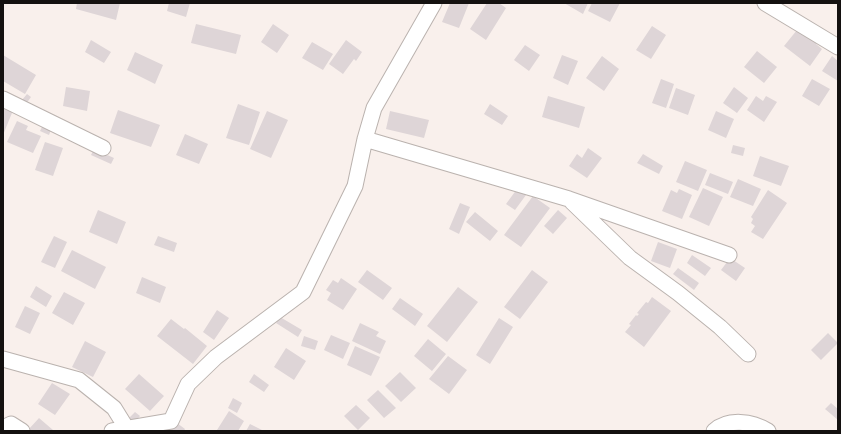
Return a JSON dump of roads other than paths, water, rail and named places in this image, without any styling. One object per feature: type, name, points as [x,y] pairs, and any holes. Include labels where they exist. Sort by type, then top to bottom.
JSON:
[{"type":"street","points":[[112,431],[127,430],[171,421],[188,384],[193,378],[216,356],[303,292],[355,186],[365,138],[374,108],[434,3]]},
{"type":"street","points":[[765,3],[838,47]]},
{"type":"street","points":[[3,99],[103,148]]},
{"type":"street","points":[[365,138],[569,199],[729,255]]},
{"type":"street","points":[[569,199],[630,258],[678,293],[720,327],[748,354]]},
{"type":"street","points":[[3,359],[79,380],[114,408],[127,430]]},
{"type":"street","points":[[714,431],[720,425],[740,422],[760,426],[768,431]]},
{"type":"street","points":[[3,428],[11,424],[22,431]]}]
